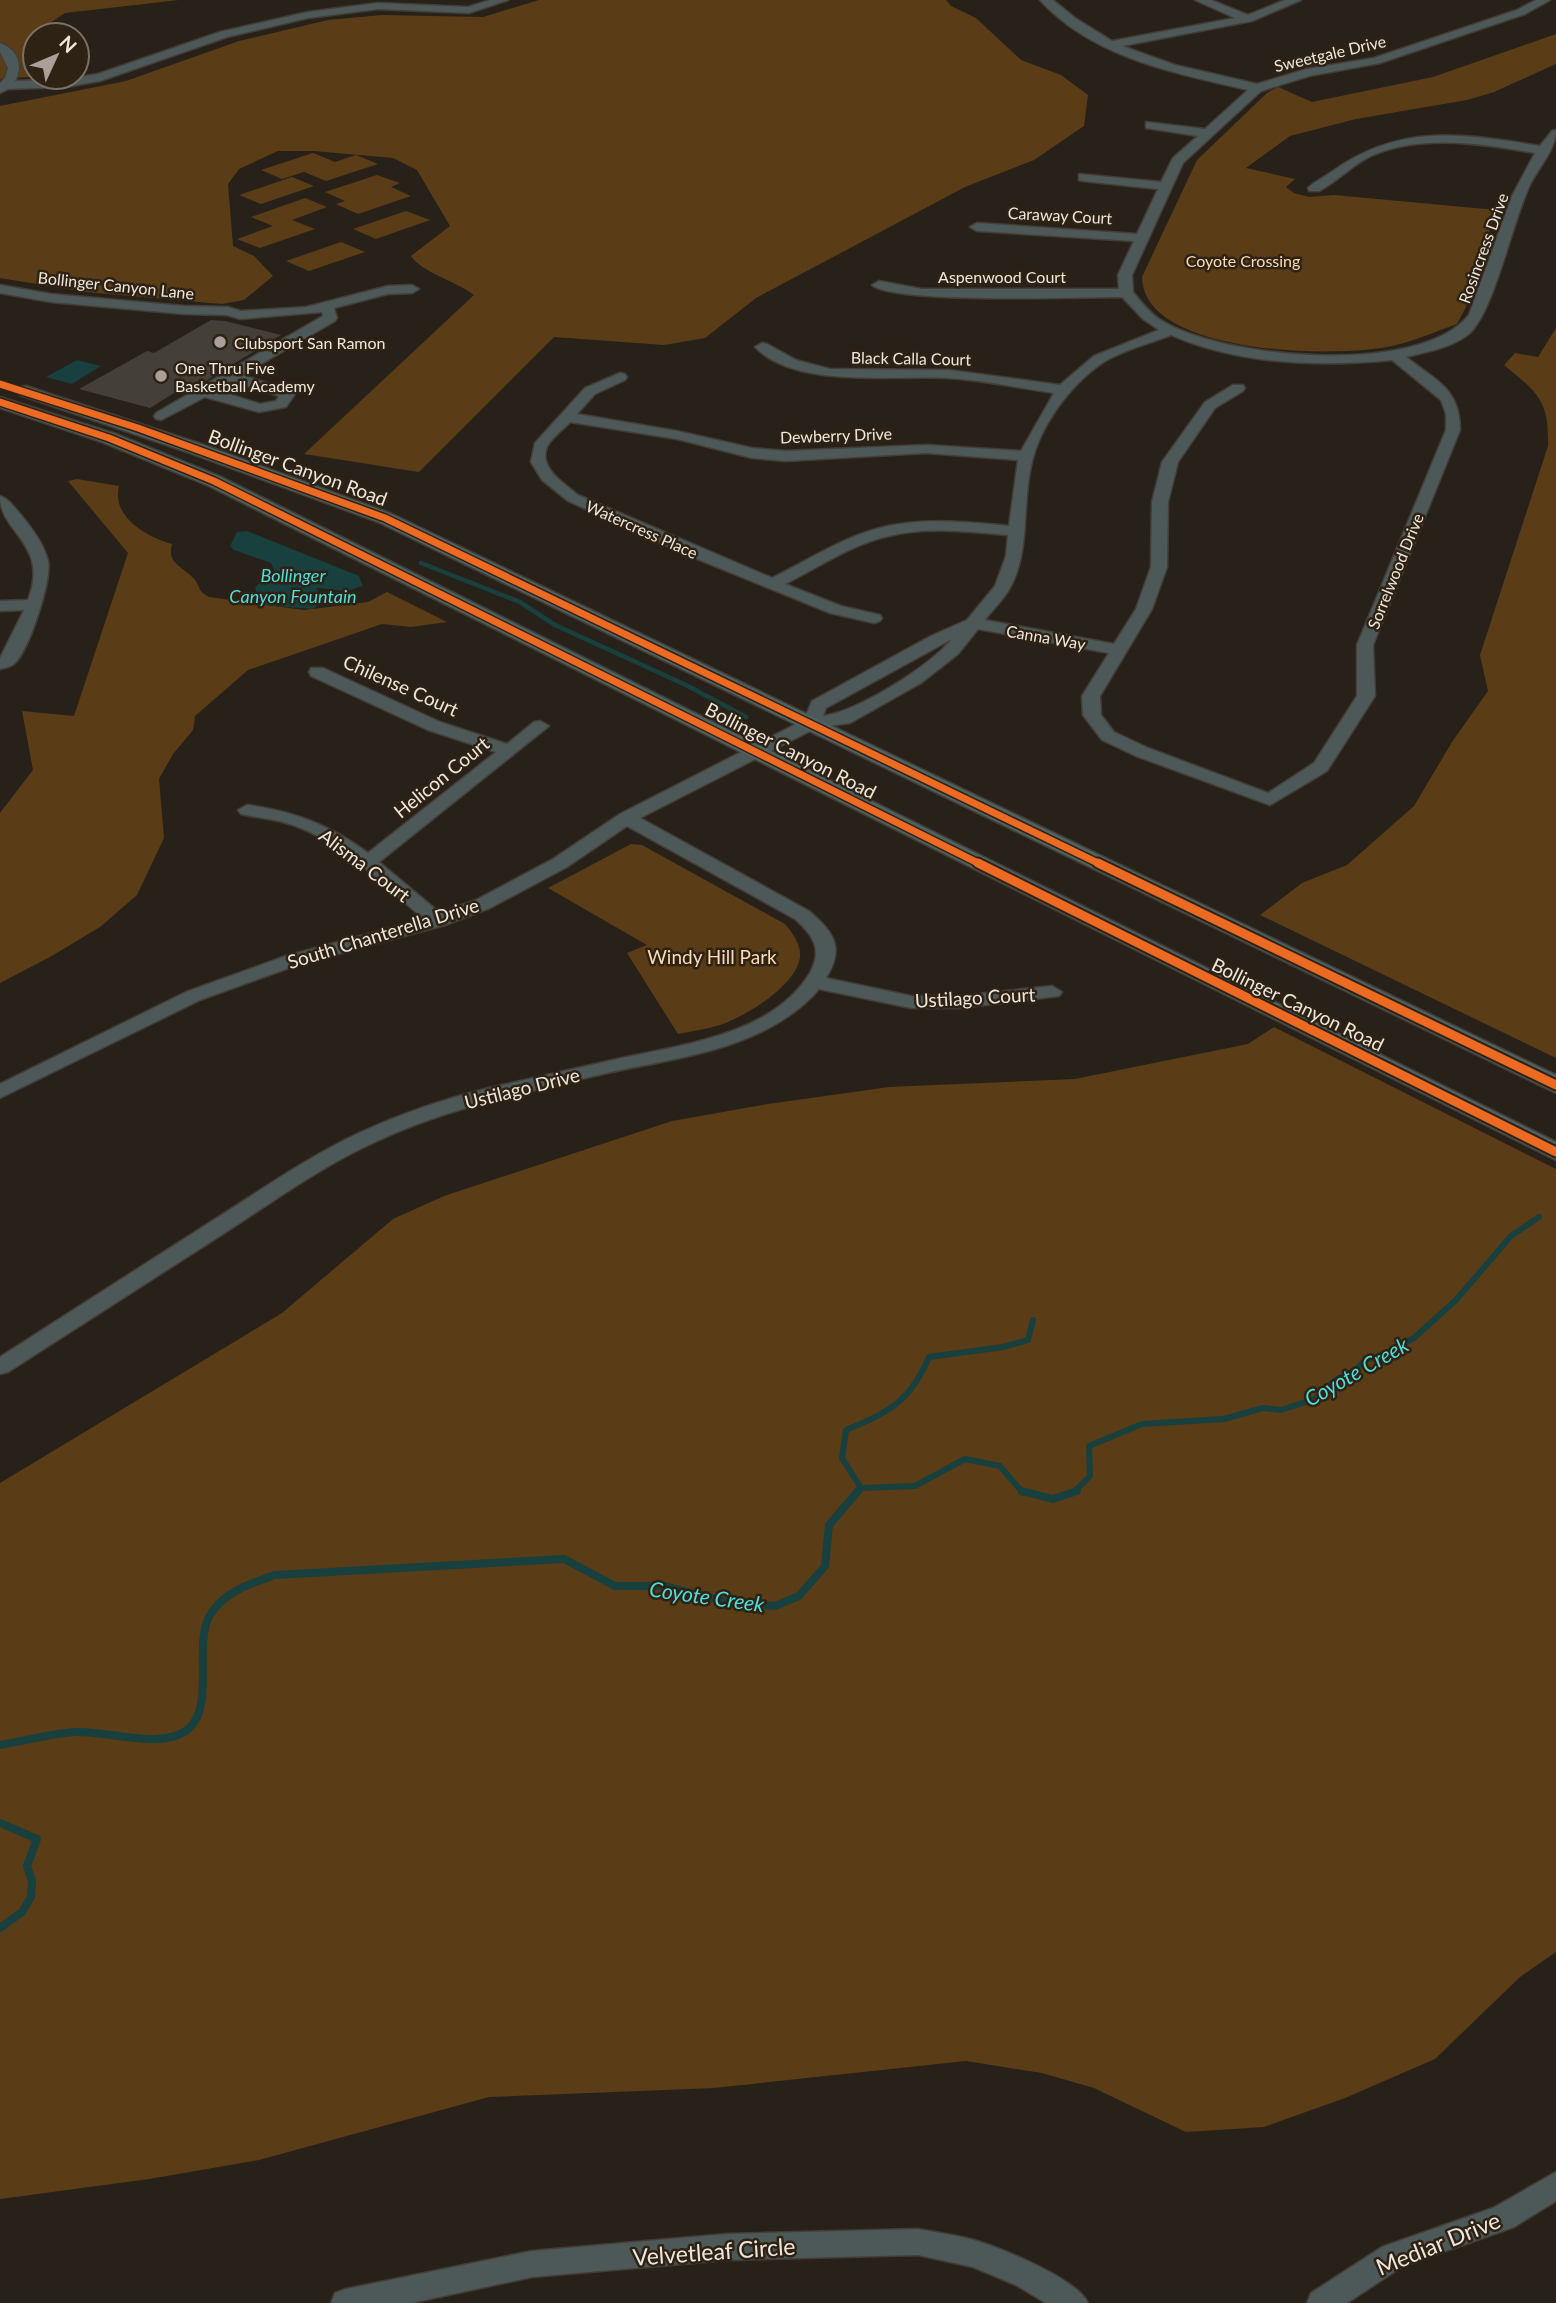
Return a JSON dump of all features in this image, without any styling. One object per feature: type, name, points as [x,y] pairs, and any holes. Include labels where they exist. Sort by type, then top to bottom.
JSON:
[{"type":"main road","name":"Bollinger Canyon Road","points":[[0,384],[138,428],[385,518],[1556,1085]]},
{"type":"main road","name":"Bollinger Canyon Road","points":[[0,402],[109,438],[214,481],[1556,1152]]},
{"type":"street","points":[[3,87],[66,83],[100,77],[224,34],[328,11],[399,5],[469,10],[502,0]]},
{"type":"street","points":[[1046,0],[1108,45],[1182,73],[1257,88]]},
{"type":"street","points":[[1201,0],[1248,19]]},
{"type":"street","points":[[1108,45],[1248,19],[1295,0]]},
{"type":"street","name":"Sweetgale Drive","points":[[1126,293],[1125,275],[1177,161],[1257,88],[1307,73],[1376,61],[1521,12],[1544,0]]},
{"type":"street","points":[[0,46],[11,54],[15,63],[14,74],[3,87]]},
{"type":"street","points":[[1150,125],[1205,133]]},
{"type":"street","name":"Rosincress Drive","points":[[1171,330],[1212,344],[1255,354],[1346,359],[1395,355],[1436,344],[1464,331],[1476,316],[1510,222],[1541,150],[1556,134]]},
{"type":"street","points":[[1314,188],[1332,180],[1365,154],[1411,142],[1483,141],[1541,150]]},
{"type":"street","points":[[1083,177],[1166,186]]},
{"type":"street","name":"Caraway Court","points":[[977,227],[1141,238]]},
{"type":"street","name":"Aspenwood Court","points":[[879,285],[922,293],[1126,293]]},
{"type":"street","name":"Bollinger Canyon Lane","points":[[0,289],[77,300],[184,310],[228,311],[240,315],[322,310]]},
{"type":"street","points":[[161,416],[229,376],[322,310],[388,290],[412,289]]},
{"type":"street","points":[[1126,293],[1153,321],[1171,330]]},
{"type":"street","name":"South Chanterella Drive","points":[[0,1092],[193,996],[293,960],[438,920],[483,904],[560,863],[626,818],[754,751],[812,723],[844,719],[915,678],[952,650],[1003,587],[1014,556],[1020,482],[1027,456],[1038,430],[1064,390],[1099,359],[1171,330]]},
{"type":"street","name":"Black Calla Court","points":[[762,347],[791,363],[831,373],[949,374],[1064,390]]},
{"type":"street","name":"Sorrelwood Drive","points":[[1118,650],[1091,696],[1092,715],[1108,736],[1142,752],[1270,800],[1321,766],[1366,696],[1365,645],[1453,430],[1453,414],[1448,398],[1395,355]]},
{"type":"street","points":[[202,391],[258,408],[281,404],[288,394],[229,376]]},
{"type":"street","name":"Watercress Place","points":[[620,377],[590,391],[540,446],[539,461],[547,477],[573,498],[772,584],[836,610],[874,618]]},
{"type":"street","points":[[1118,650],[1144,608],[1159,567],[1160,502],[1170,462],[1210,405],[1238,388]]},
{"type":"street","name":"Dewberry Drive","points":[[567,417],[677,435],[752,453],[786,456],[926,449],[1027,456]]},
{"type":"street","points":[[0,500],[38,548],[44,576],[9,660],[0,664]]},
{"type":"street","points":[[772,584],[864,539],[890,531],[933,527],[1017,531]]},
{"type":"street","points":[[0,606],[34,604]]},
{"type":"street","name":"Canna Way","points":[[975,623],[1118,650]]},
{"type":"street","name":"Chilense Court","points":[[317,671],[434,726],[508,750]]},
{"type":"street","name":"Helicon Court","points":[[368,862],[540,726]]},
{"type":"street","name":"Alisma Court","points":[[247,810],[279,814],[317,828],[368,862],[438,920]]},
{"type":"street","name":"Ustilago Drive","points":[[0,1367],[307,1170],[366,1138],[418,1116],[491,1094],[710,1044],[741,1034],[769,1021],[815,982],[826,959],[826,946],[820,933],[802,915],[626,818]]},
{"type":"street","name":"Ustilago Court","points":[[815,982],[911,1002],[959,1002],[1052,992]]},
{"type":"street","name":"Mediar Drive","points":[[1322,2303],[1393,2256],[1503,2218],[1556,2185]]},
{"type":"street","name":"Velvetleaf Circle","points":[[346,2303],[532,2264],[727,2247],[918,2242],[976,2255],[1027,2275],[1073,2303]]},
{"type":"green space","points":[[0,0],[179,0],[65,13],[53,21],[21,21],[21,77],[0,80]]},
{"type":"green space","points":[[539,0],[946,0],[951,6],[976,18],[1021,60],[1061,75],[1088,95],[1084,126],[1034,160],[965,187],[756,298],[705,338],[664,345],[554,337],[419,472],[304,454],[474,295],[431,272],[411,256],[450,226],[417,170],[393,158],[314,151],[278,151],[239,169],[228,184],[233,246],[254,256],[273,276],[244,300],[222,304],[86,292],[0,278],[0,106],[76,91],[91,91],[91,88],[126,81],[239,41],[328,20],[382,15],[483,17]]},
{"type":"green space","name":"Coyote Crossing","points":[[1556,34],[1556,64],[1494,92],[1467,100],[1356,119],[1290,136],[1246,168],[1295,179],[1286,187],[1294,193],[1309,197],[1334,195],[1496,210],[1466,307],[1457,324],[1396,345],[1334,351],[1292,350],[1249,346],[1209,337],[1175,323],[1151,303],[1142,277],[1197,160],[1267,93],[1278,87],[1312,102],[1433,77]]},
{"type":"green space","points":[[313,153],[335,162],[356,155],[378,164],[326,181],[304,172],[282,179],[261,170]]},
{"type":"green space","points":[[377,175],[400,183],[391,187],[411,196],[358,214],[336,204],[345,201],[325,192]]},
{"type":"green space","points":[[292,177],[314,186],[261,204],[239,195]]},
{"type":"green space","points":[[305,198],[327,207],[292,220],[315,229],[260,248],[237,239],[273,226],[251,217]]},
{"type":"green space","points":[[406,211],[430,220],[376,239],[353,229]]},
{"type":"green space","points":[[341,242],[365,252],[309,271],[286,261]]},
{"type":"green space","points":[[1556,328],[1556,1058],[1260,915],[1302,883],[1347,865],[1414,806],[1452,742],[1488,691],[1480,655],[1548,446],[1546,418],[1539,399],[1504,365],[1515,353],[1538,357]]},
{"type":"green space","points":[[77,479],[119,486],[120,507],[125,516],[152,536],[172,544],[174,561],[209,597],[304,610],[368,602],[387,592],[447,622],[411,627],[382,624],[248,670],[195,716],[193,730],[173,754],[159,779],[164,838],[137,895],[100,927],[0,983],[0,813],[33,770],[22,711],[74,716],[128,553],[68,481]]},
{"type":"green space","name":"Windy Hill Park","points":[[631,844],[642,845],[785,924],[796,939],[800,952],[797,968],[790,978],[780,989],[743,1015],[720,1025],[678,1034],[627,953],[647,945],[548,888]]},
{"type":"green space","points":[[1274,1027],[1556,1169],[1556,1952],[1520,1977],[1435,2059],[1345,2098],[1264,2127],[1186,2132],[1094,2088],[1042,2073],[966,2061],[714,2088],[489,2097],[259,2160],[149,2179],[0,2199],[0,1483],[282,1313],[393,1219],[444,1196],[672,1121],[889,1087],[1075,1079],[1248,1044]]},
{"type":"water","points":[[77,360],[101,366],[72,384],[46,377]]},
{"type":"water","name":"Bollinger Canyon Fountain","points":[[247,531],[359,576],[363,586],[347,591],[316,588],[325,601],[313,609],[264,605],[259,602],[255,588],[265,576],[275,572],[271,563],[234,550],[230,546],[237,532]]},
{"type":"building","points":[[211,320],[281,335],[204,382],[199,381],[186,389],[182,388],[150,408],[79,389],[147,351],[154,353]]},
{"type":"waterway","points":[[421,563],[520,602],[555,625],[686,685],[746,717]]},
{"type":"waterway","name":"Coyote Creek","points":[[1074,1492],[1090,1476],[1089,1446],[1142,1424],[1224,1419],[1263,1408],[1281,1410],[1315,1399],[1334,1381],[1355,1370],[1366,1360],[1382,1355],[1414,1338],[1456,1300],[1511,1236],[1539,1217]]},
{"type":"waterway","points":[[861,1488],[842,1458],[846,1430],[897,1404],[914,1385],[929,1357],[1003,1347],[1028,1340],[1033,1320]]},
{"type":"waterway","name":"Coyote Creek","points":[[861,1488],[915,1486],[965,1459],[1000,1466],[1023,1493]]},
{"type":"waterway","name":"Coyote Creek","points":[[857,1493],[861,1488]]},
{"type":"waterway","name":"Coyote Creek","points":[[0,1745],[74,1732],[146,1739],[173,1737],[184,1732],[194,1722],[200,1709],[203,1640],[212,1612],[232,1593],[275,1575],[564,1559],[615,1586],[665,1586],[726,1602],[775,1606],[799,1596],[825,1566],[829,1525],[858,1491]]},
{"type":"waterway","name":"Coyote Creek","points":[[1022,1491],[1053,1499],[1074,1492]]},
{"type":"waterway","name":"Coyote Creek","points":[[0,1823],[37,1839],[27,1866],[32,1881],[31,1897],[22,1912],[0,1928]]},
{"type":"cycle path","points":[[0,384],[138,428],[385,518],[1556,1085]]},
{"type":"cycle path","points":[[0,402],[109,438],[214,481],[1556,1152]]},
{"type":"place","name":"Clubsport San Ramon","points":[[220,342]]},
{"type":"place","name":"One Thru Five Basketball Academy","points":[[161,376]]}]
